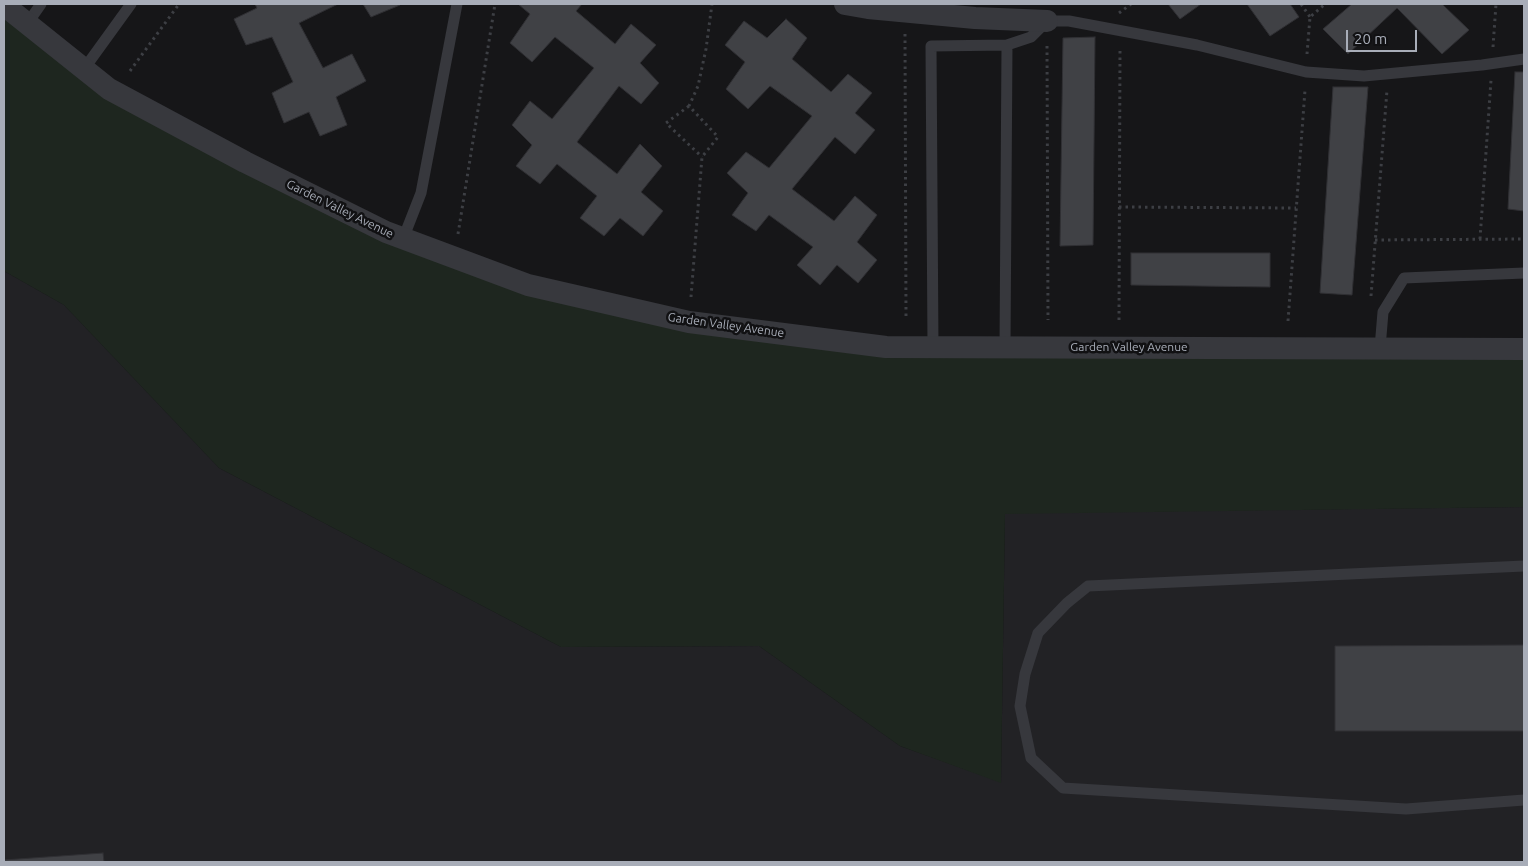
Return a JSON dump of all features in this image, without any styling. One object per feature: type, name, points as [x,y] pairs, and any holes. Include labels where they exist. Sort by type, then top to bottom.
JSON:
[{"type":"street","points":[[846,4],[905,12],[1047,21]]},
{"type":"street","name":"Garden Valley Avenue","points":[[4,5],[109,89],[245,162],[386,232],[528,285],[689,322],[886,347],[1524,349]]},
{"type":"lane","points":[[27,24],[42,4]]},
{"type":"lane","points":[[84,69],[131,4]]},
{"type":"lane","points":[[403,239],[421,193],[456,4]]},
{"type":"lane","points":[[933,347],[931,46],[1007,45],[1031,37],[1047,21],[1069,22],[1197,44],[1306,72],[1364,76],[1524,59]]},
{"type":"lane","points":[[1005,347],[1007,45]]},
{"type":"lane","points":[[1380,348],[1383,312],[1404,278],[1524,273]]},
{"type":"lane","points":[[1524,566],[1088,586],[1066,603],[1038,632],[1025,674],[1020,706],[1032,758],[1063,788],[1406,809],[1524,800]]},
{"type":"path","points":[[130,71],[179,4]]},
{"type":"path","points":[[458,234],[495,4]]},
{"type":"path","points":[[702,157],[666,123],[689,106],[698,86],[712,4]]},
{"type":"path","points":[[1288,321],[1310,17],[1301,4]]},
{"type":"path","points":[[1310,17],[1325,4]]},
{"type":"path","points":[[1480,239],[1496,4]]},
{"type":"path","points":[[905,12],[906,319]]},
{"type":"path","points":[[1047,21],[1048,320]]},
{"type":"path","points":[[1119,320],[1120,31]]},
{"type":"path","points":[[1371,303],[1388,74]]},
{"type":"path","points":[[689,106],[718,137],[702,157],[691,296]]},
{"type":"path","points":[[1119,207],[1296,208]]},
{"type":"path","points":[[1376,240],[1524,239]]},
{"type":"shaded area","points":[[4,5],[109,89],[245,162],[528,285],[886,347],[1524,349],[1524,507],[1005,514],[1001,783],[900,746],[759,646],[561,647],[219,468],[64,305],[4,271]]},
{"type":"shaded area","points":[[4,271],[64,305],[219,468],[561,647],[759,646],[900,746],[1001,782],[1005,513],[1524,507],[1524,862],[4,862]]},
{"type":"building","points":[[255,4],[338,4],[299,23],[323,68],[352,54],[366,81],[336,97],[347,125],[320,136],[309,112],[284,123],[272,93],[293,82],[272,37],[246,45],[234,19],[257,8]]},
{"type":"building","points":[[363,4],[400,4],[400,5],[371,17]]},
{"type":"building","points":[[518,4],[582,4],[576,11],[615,44],[631,24],[656,45],[640,63],[659,83],[641,104],[619,86],[577,142],[617,174],[640,144],[662,166],[641,192],[663,211],[643,236],[620,218],[604,236],[580,218],[597,196],[557,164],[540,184],[516,166],[532,145],[512,125],[530,101],[552,119],[594,68],[555,37],[532,62],[510,43],[530,14]]},
{"type":"building","points":[[1168,4],[1201,4],[1180,19]]},
{"type":"building","points":[[1247,4],[1290,4],[1299,17],[1270,36]]},
{"type":"building","points":[[1352,4],[1442,4],[1469,30],[1442,54],[1397,8],[1348,54],[1323,29]]},
{"type":"building","points":[[786,19],[807,38],[792,59],[831,92],[848,74],[872,93],[855,113],[875,130],[855,154],[835,137],[792,189],[834,221],[855,196],[877,215],[857,242],[877,260],[858,283],[837,265],[820,285],[797,265],[813,247],[769,215],[756,231],[732,215],[748,193],[727,173],[746,152],[769,168],[812,116],[770,86],[748,109],[726,89],[745,62],[725,45],[744,21],[767,38]]},
{"type":"building","points":[[1095,37],[1093,245],[1060,246],[1063,38]]},
{"type":"building","points":[[1515,72],[1524,72],[1524,211],[1508,209]]},
{"type":"building","points":[[1333,87],[1368,87],[1352,295],[1320,293]]},
{"type":"building","points":[[1131,253],[1270,253],[1270,287],[1131,285]]},
{"type":"building","points":[[1524,645],[1524,731],[1335,731],[1335,646]]},
{"type":"building","points":[[103,853],[104,862],[4,862],[4,860]]}]
